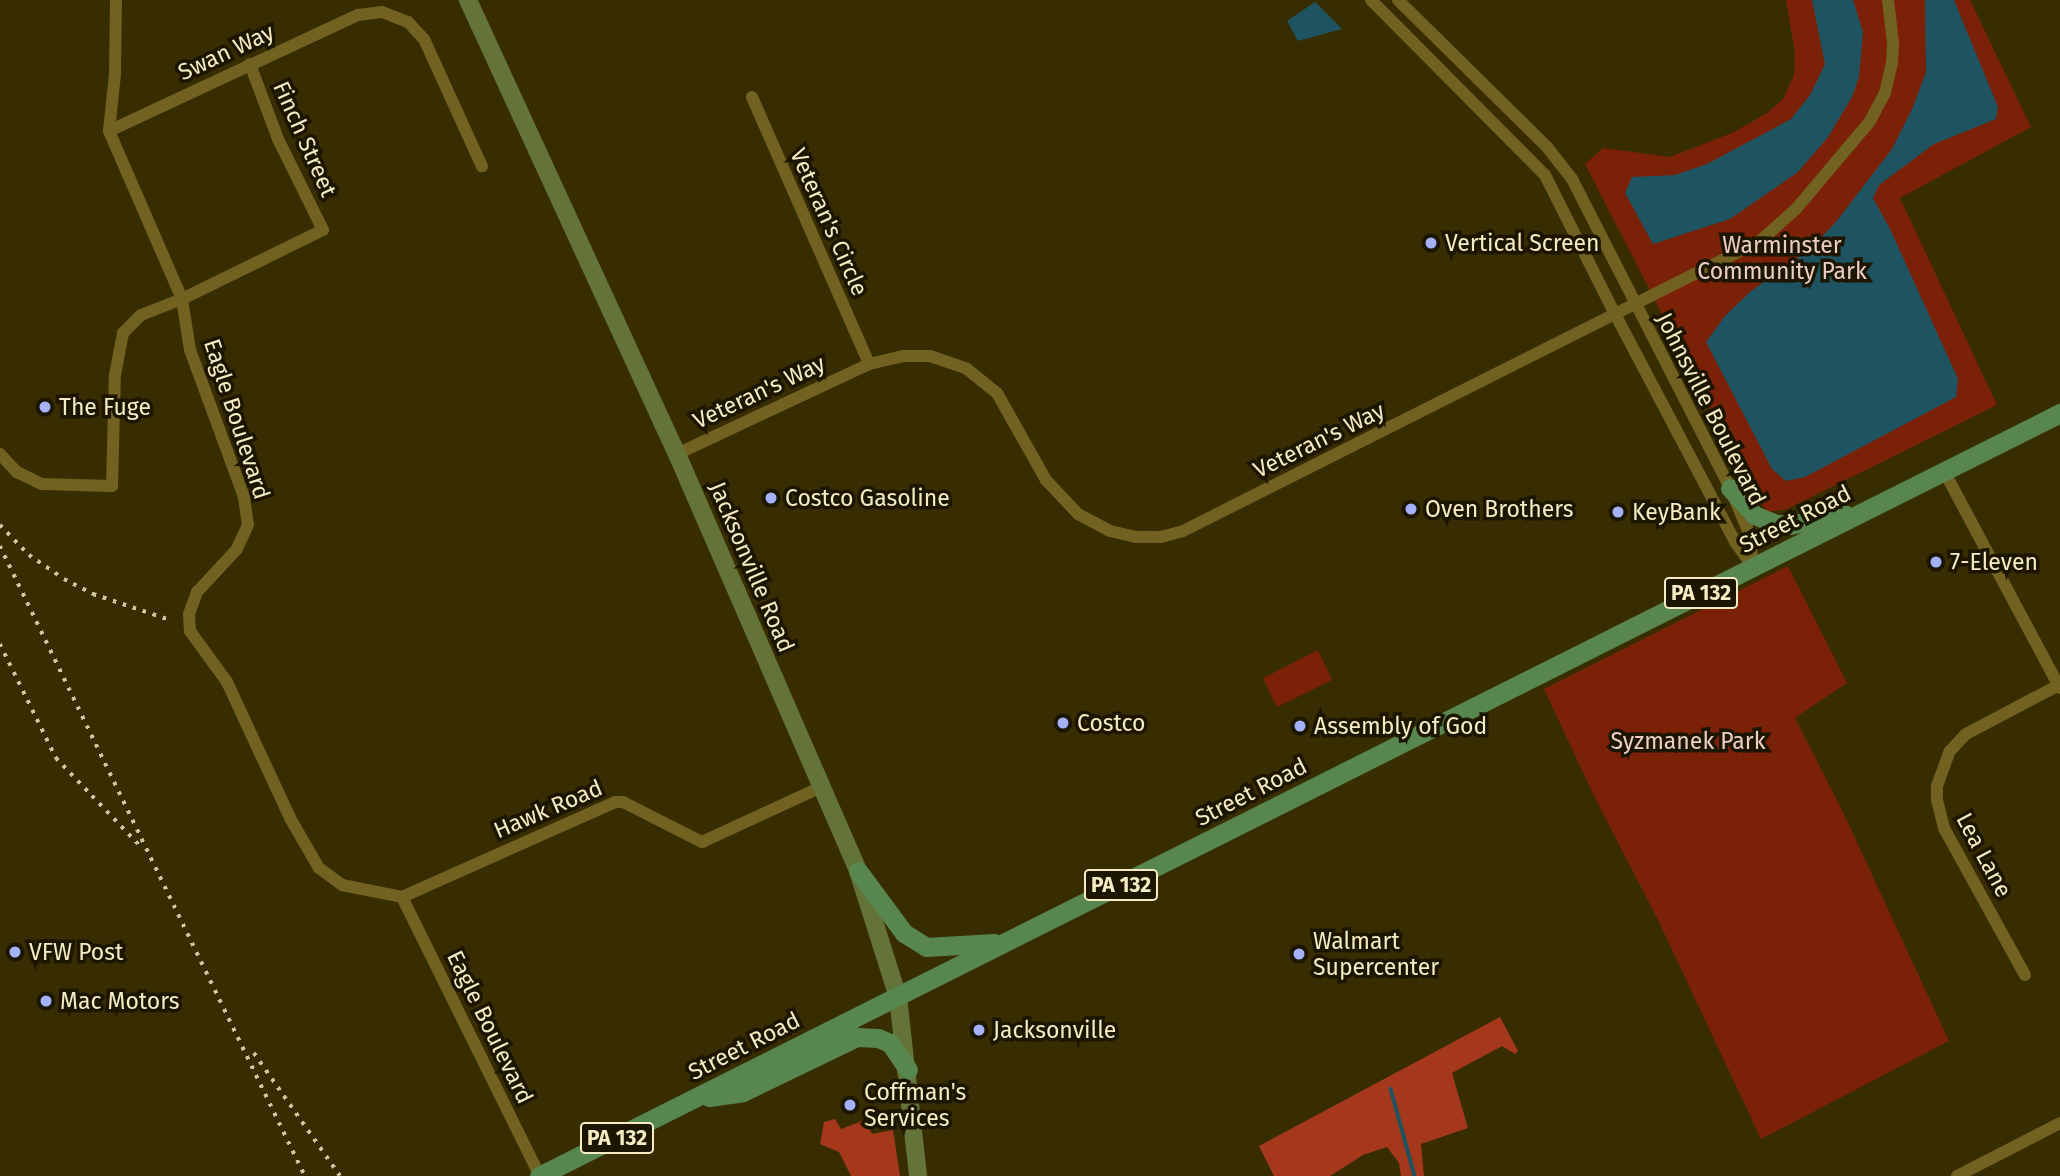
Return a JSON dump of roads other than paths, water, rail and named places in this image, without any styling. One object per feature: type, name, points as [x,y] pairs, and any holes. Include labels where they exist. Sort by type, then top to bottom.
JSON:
[{"type":"main road","name":"Jacksonville Road","points":[[468,0],[677,454],[858,871],[898,997],[918,1176]]},
{"type":"main road","name":"Street Road","points":[[539,1176],[2060,413]]},
{"type":"main road","points":[[1730,488],[1754,515],[1776,524],[1790,525],[1872,507]]},
{"type":"main road","points":[[858,871],[904,933],[926,947],[953,948],[1009,941]]},
{"type":"main road","points":[[694,1100],[743,1092],[857,1037],[878,1038],[890,1043],[908,1070]]},
{"type":"street","points":[[109,131],[115,74],[116,0]]},
{"type":"street","name":"Johnsville Boulevard","points":[[1371,0],[1545,175],[1735,542],[1753,567]]},
{"type":"street","name":"Johnsville Boulevard","points":[[1398,0],[1547,147],[1572,179],[1730,488],[1749,533],[1753,567]]},
{"type":"street","name":"Veteran's Way","points":[[677,454],[869,364],[921,355],[967,369],[988,384],[1005,403],[1046,480],[1070,508],[1110,531],[1161,537],[1183,531],[1760,241],[1796,209],[1866,128],[1885,93],[1894,43],[1888,0]]},
{"type":"street","name":"Swan Way","points":[[109,131],[358,15],[382,12],[408,22],[424,39],[482,166]]},
{"type":"street","name":"Finch Street","points":[[182,299],[323,230],[278,139],[250,64]]},
{"type":"street","name":"Veteran's Circle","points":[[752,97],[869,364]]},
{"type":"street","name":"Eagle Boulevard","points":[[109,131],[182,299],[190,349],[244,497],[248,525],[237,549],[197,592],[189,614],[190,631],[227,682],[290,818],[319,868],[342,885],[380,890],[402,897],[539,1176]]},
{"type":"street","points":[[0,454],[17,471],[42,484],[112,486],[115,375],[123,333],[135,318],[182,299]]},
{"type":"street","points":[[1944,471],[2059,687]]},
{"type":"street","name":"Lea Lane","points":[[2025,975],[1944,828],[1939,814],[1937,786],[1950,751],[1966,734],[2059,687]]},
{"type":"street","name":"Hawk Road","points":[[402,897],[615,802],[623,802],[702,842],[823,786]]},
{"type":"street","points":[[1956,1176],[2060,1123]]},
{"type":"water","points":[[1812,0],[1853,0],[1863,32],[1859,77],[1852,97],[1828,137],[1798,172],[1730,219],[1653,244],[1625,193],[1632,177],[1675,175],[1707,164],[1791,119],[1810,95],[1825,64]]},
{"type":"water","points":[[1925,0],[1954,0],[1998,107],[1996,119],[1934,144],[1879,185],[1873,198],[1891,231],[1958,379],[1956,397],[1805,477],[1786,481],[1772,469],[1706,342],[1725,316],[1750,292],[1811,248],[1835,223],[1892,149],[1913,107],[1926,72]]},
{"type":"water","points":[[1315,2],[1342,29],[1298,41],[1287,21]]},
{"type":"waterway","points":[[1391,1089],[1415,1176]]},
{"type":"railway","points":[[0,525],[29,555],[64,579],[93,594],[170,620]]},
{"type":"railway","points":[[0,546],[305,1176]]},
{"type":"railway","points":[[0,644],[56,758],[139,845]]},
{"type":"railway","points":[[254,1053],[340,1176]]},
{"type":"place","name":"Vertical Screen","points":[[1431,243]]},
{"type":"place","name":"The Fuge","points":[[45,407]]},
{"type":"place","name":"Costco Gasoline","points":[[771,498]]},
{"type":"place","name":"Oven Brothers","points":[[1411,509]]},
{"type":"place","name":"KeyBank","points":[[1618,512]]},
{"type":"place","name":"7-Eleven","points":[[1936,562]]},
{"type":"place","name":"Costco","points":[[1063,723]]},
{"type":"place","name":"Assembly of God","points":[[1300,726]]},
{"type":"place","name":"VFW Post","points":[[15,952]]},
{"type":"place","name":"Walmart Supercenter","points":[[1299,954]]},
{"type":"place","name":"Mac Motors","points":[[46,1001]]},
{"type":"place","name":"Jacksonville","points":[[979,1030]]},
{"type":"place","name":"Coffman's Services","points":[[850,1105]]},
{"type":"park label","name":"Warminster Community Park","points":[[1782,258]]},
{"type":"park label","name":"Syzmanek Park","points":[[1688,741]]}]
